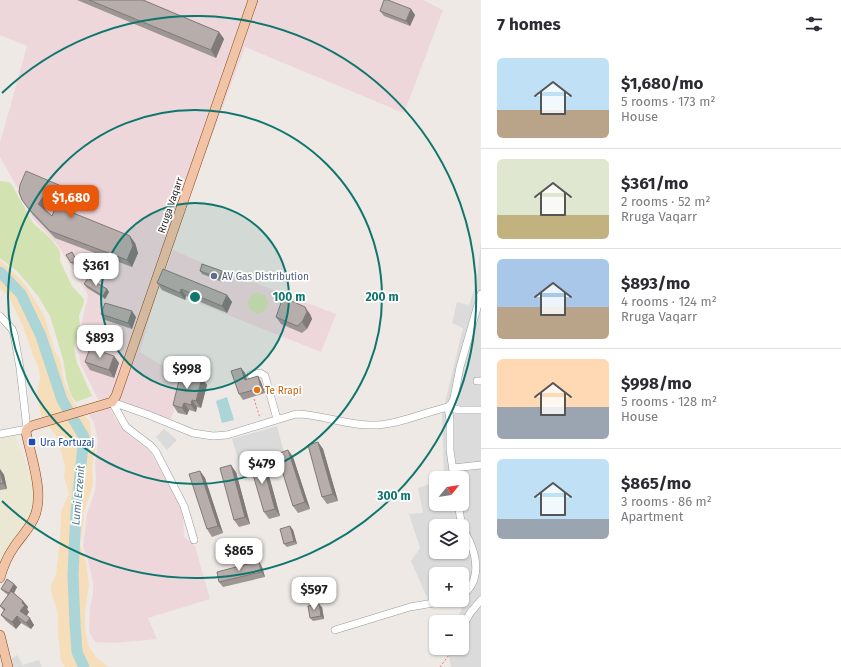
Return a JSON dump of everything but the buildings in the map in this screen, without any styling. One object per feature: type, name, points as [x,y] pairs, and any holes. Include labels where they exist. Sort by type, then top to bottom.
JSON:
[{"type":"main road","name":"Rruga Vaqarr","points":[[112,402],[121,385],[169,241],[253,0]]},
{"type":"main road","points":[[0,578],[9,556],[37,511],[37,484],[29,428],[112,402]]},
{"type":"main road","points":[[0,635],[8,667]]},
{"type":"street","points":[[112,402],[150,414],[181,428],[204,435],[220,436],[296,414],[304,414],[355,424],[381,425],[405,420],[448,407],[452,403],[460,367],[481,294]]},
{"type":"street","points":[[0,316],[12,329],[14,334],[29,428],[0,434]]},
{"type":"street","points":[[251,375],[260,373],[265,376],[277,419]]},
{"type":"street","points":[[112,402],[126,427],[151,446],[156,452],[184,506],[194,540]]},
{"type":"street","points":[[448,407],[459,410],[481,410]]},
{"type":"street","points":[[448,407],[450,420],[450,450],[453,471]]},
{"type":"street","points":[[453,468],[481,465]]},
{"type":"street","points":[[469,541],[472,547],[476,571],[472,585],[469,589]]},
{"type":"street","points":[[469,615],[481,600]]},
{"type":"street","points":[[335,630],[410,607],[429,604]]},
{"type":"path","points":[[254,399],[261,424]]},
{"type":"path","points":[[440,667],[449,655]]},
{"type":"shaded area","points":[[0,0],[423,0],[443,10],[404,113],[245,47],[187,203],[157,291],[140,352],[186,380],[170,421],[121,402],[98,399],[81,365],[77,344],[88,295],[57,244],[32,218],[21,194],[0,157],[0,143],[27,46],[0,35]]},
{"type":"shaded area","points":[[481,241],[481,667],[451,667],[448,655],[469,655],[469,615],[459,615],[462,607],[469,607],[469,567],[429,567],[428,600],[411,561],[420,548],[409,514],[423,513],[418,488],[429,484],[429,511],[469,511],[469,471],[444,471],[442,415],[463,328],[452,323],[457,302],[469,305],[477,281]]},
{"type":"shaded area","points":[[173,250],[205,264],[205,267],[225,275],[227,272],[336,314],[321,352],[159,289]]},
{"type":"shaded area","points":[[109,407],[116,420],[126,433],[150,451],[171,489],[183,513],[184,537],[195,546],[210,599],[148,618],[157,639],[114,643],[96,642],[89,631],[93,583],[88,560],[83,547],[87,514],[95,491],[95,464],[98,441],[94,422],[89,415]]},
{"type":"shaded area","points":[[277,426],[284,453],[240,465],[232,439]]},
{"type":"shaded area","points":[[164,429],[177,440],[167,450],[156,437]]},
{"type":"shaded area","points":[[13,431],[38,495],[28,527],[0,579],[0,434]]},
{"type":"shaded area","points":[[17,655],[23,665],[39,660],[42,667],[0,667]]},
{"type":"green space","points":[[0,181],[9,182],[12,185],[33,223],[50,238],[58,248],[60,252],[60,261],[72,286],[84,299],[79,315],[80,328],[74,348],[77,363],[92,396],[76,402],[71,395],[63,359],[50,316],[38,296],[17,271],[0,258]]},
{"type":"green space","points":[[258,293],[265,296],[268,303],[265,310],[258,313],[251,310],[248,303],[251,296]]},
{"type":"sand","points":[[0,260],[26,286],[44,315],[55,352],[60,360],[64,382],[74,403],[90,422],[91,435],[96,446],[92,467],[93,485],[83,515],[84,519],[80,545],[86,562],[89,585],[85,611],[85,630],[89,647],[96,657],[108,667],[65,667],[61,661],[58,633],[58,613],[52,595],[51,586],[56,574],[60,541],[61,511],[69,494],[64,476],[65,466],[56,436],[41,416],[37,392],[40,379],[39,369],[23,326],[9,297],[0,288]]},
{"type":"water","points":[[227,397],[234,420],[222,423],[216,401]]},
{"type":"waterway","name":"Lumi Erzenit","points":[[0,272],[21,294],[41,336],[62,400],[84,437],[76,511],[73,575],[77,652],[84,667]]},
{"type":"place","name":"AV Gas Distribution","points":[[214,276]]},
{"type":"place","name":"Te Rrapi","points":[[257,390]]},
{"type":"place","name":"Ura Fortuzaj","points":[[32,442]]}]
